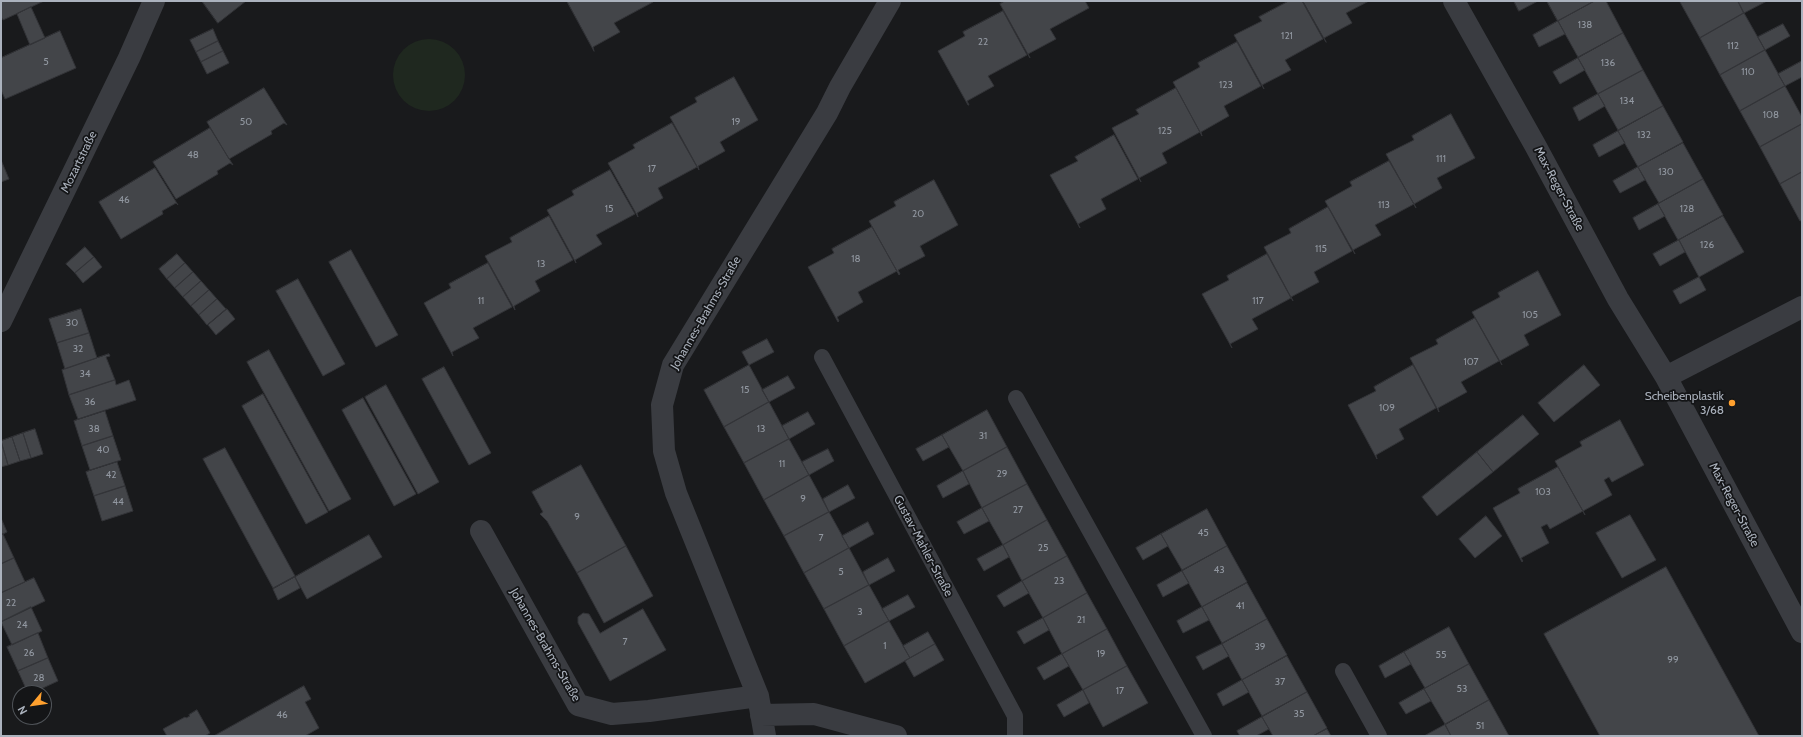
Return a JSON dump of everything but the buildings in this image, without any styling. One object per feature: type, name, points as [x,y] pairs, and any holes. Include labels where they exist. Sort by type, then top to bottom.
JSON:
[{"type":"street","name":"Mozartstraße","points":[[1,321],[129,58],[154,1]]},
{"type":"street","name":"Johannes-Brahms-Straße","points":[[481,531],[578,705],[612,714],[649,711],[761,716],[676,493],[664,452],[662,405],[673,365],[827,113],[840,87],[890,1]]},
{"type":"street","name":"Max-Reger-Straße","points":[[1454,1],[1536,145],[1618,299],[1666,377],[1802,632]]},
{"type":"street","points":[[1666,377],[1802,307]]},
{"type":"street","points":[[761,716],[814,714],[896,736]]},
{"type":"lane","name":"Gustav-Mahler-Straße","points":[[822,358],[1015,716],[1015,736]]},
{"type":"lane","points":[[1016,398],[1204,736]]},
{"type":"lane","points":[[1343,671],[1379,736]]},
{"type":"shaded area","points":[[429,39],[449,45],[459,55],[465,75],[459,95],[449,105],[429,111],[409,105],[399,95],[393,75],[399,55],[409,45]]},
{"type":"place","name":"Scheibenplastik 3/68","points":[[1732,403]]}]
